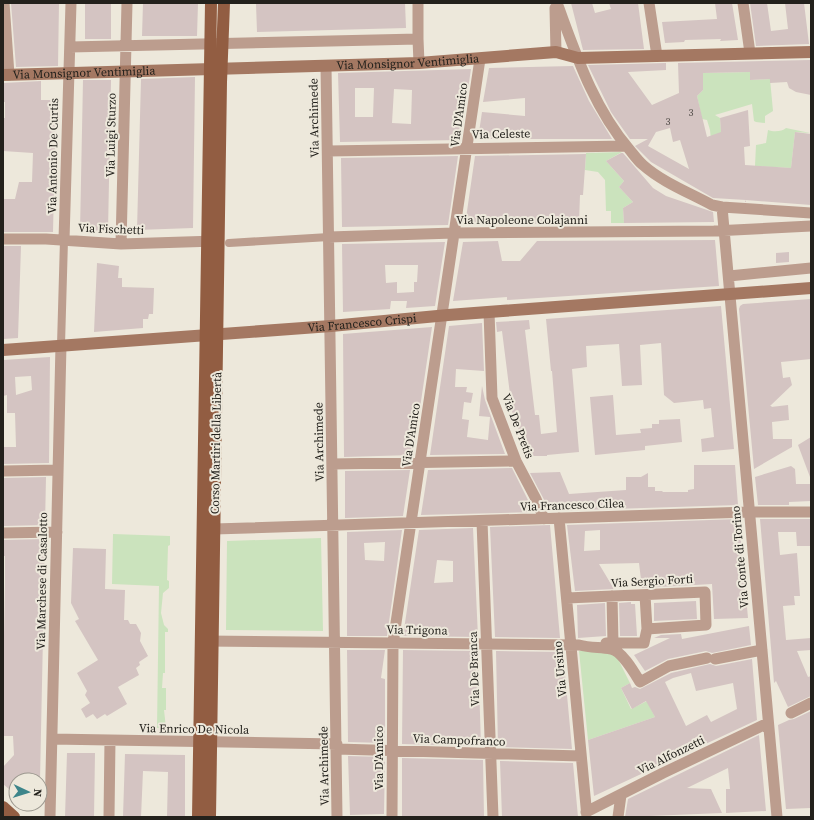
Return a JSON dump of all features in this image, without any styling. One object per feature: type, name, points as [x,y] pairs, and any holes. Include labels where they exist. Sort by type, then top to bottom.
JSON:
[{"type":"main road","name":"Corso Martiri della Libertà","points":[[210,817],[205,742],[205,334],[211,3]]},
{"type":"main road","name":"Corso Martiri della Libertà","points":[[206,641],[214,530],[218,334],[224,242],[222,68],[224,3]]},
{"type":"main road","name":"Via Monsignor Ventimiglia","points":[[6,75],[419,63],[556,52],[578,58],[811,52]]},
{"type":"main road","name":"Via Francesco Crispi","points":[[3,350],[811,288]]},
{"type":"main road","name":"Corso Martiri della Libertà","points":[[198,817],[205,742]]},
{"type":"main road","points":[[3,807],[14,817]]},
{"type":"street","points":[[4,3],[6,75]]},
{"type":"street","name":"Via Antonio De Curtis","points":[[64,240],[70,3]]},
{"type":"street","name":"Via Luigi Sturzo","points":[[122,244],[127,3]]},
{"type":"street","points":[[418,3],[419,63]]},
{"type":"street","points":[[556,3],[556,52]]},
{"type":"street","points":[[556,3],[596,101],[626,146],[652,173],[717,206],[811,213]]},
{"type":"street","points":[[649,3],[657,56]]},
{"type":"street","points":[[743,3],[750,53]]},
{"type":"street","points":[[70,47],[126,47],[418,39]]},
{"type":"street","name":"Via D'Amico","points":[[392,817],[393,643],[480,59]]},
{"type":"street","name":"Via Archimede","points":[[326,66],[337,817]]},
{"type":"street","name":"Via Celeste","points":[[328,150],[626,146]]},
{"type":"street","name":"Via Conte di Torino","points":[[717,206],[720,231],[729,276],[725,295],[749,512],[777,817]]},
{"type":"street","points":[[778,211],[778,228]]},
{"type":"street","name":"Via Napoleone Colajanni","points":[[329,237],[454,233],[720,231],[811,226]]},
{"type":"street","name":"Via Fischetti","points":[[3,239],[46,239],[122,244],[206,241],[224,242],[329,237]]},
{"type":"street","points":[[61,345],[64,240]]},
{"type":"street","points":[[729,276],[811,268]]},
{"type":"street","name":"Via De Pretis","points":[[489,312],[492,398],[516,460],[536,498],[544,519]]},
{"type":"street","name":"Via Marchese di Casalotto","points":[[50,817],[61,345]]},
{"type":"street","points":[[332,464],[516,460]]},
{"type":"street","points":[[3,471],[58,470]]},
{"type":"street","name":"Via Francesco Cilea","points":[[214,530],[749,512],[811,512]]},
{"type":"street","name":"Via Ursino","points":[[559,518],[566,598],[575,645],[586,815]]},
{"type":"street","name":"Via De Branca","points":[[482,521],[493,817]]},
{"type":"street","points":[[3,533],[56,532]]},
{"type":"street","name":"Via Sergio Forti","points":[[566,598],[705,592],[706,625],[648,629]]},
{"type":"street","points":[[575,645],[591,643],[644,643],[648,629],[645,595]]},
{"type":"street","points":[[612,596],[613,643]]},
{"type":"street","name":"Via Trigona","points":[[206,641],[575,645]]},
{"type":"street","points":[[575,645],[590,648],[610,648],[616,650],[621,654],[640,682],[669,666],[762,650]]},
{"type":"street","points":[[791,713],[811,703]]},
{"type":"street","name":"Via Alfonzetti","points":[[586,815],[663,773],[768,723]]},
{"type":"street","name":"Via Enrico De Nicola","points":[[52,739],[205,742],[337,747]]},
{"type":"street","points":[[109,817],[110,740]]},
{"type":"street","name":"Via Campofranco","points":[[337,747],[392,751],[581,756]]},
{"type":"street","points":[[618,817],[621,795]]},
{"type":"green space","points":[[750,72],[750,80],[770,79],[773,111],[765,116],[765,123],[754,121],[752,104],[715,115],[720,118],[724,169],[714,168],[710,130],[707,120],[702,119],[697,96],[703,90],[703,73]]},
{"type":"green space","points":[[786,128],[810,133],[795,132],[791,168],[755,166],[756,145],[766,143],[768,130],[777,131]]},
{"type":"green space","points":[[622,152],[606,161],[624,181],[619,187],[633,202],[623,208],[624,223],[611,223],[611,211],[606,211],[605,180],[598,172],[585,170],[586,153]]},
{"type":"green space","points":[[113,534],[170,536],[170,545],[168,546],[167,580],[169,581],[169,588],[163,593],[161,613],[164,625],[168,629],[168,632],[165,632],[165,673],[163,673],[162,688],[166,688],[166,710],[164,710],[166,728],[157,728],[159,586],[112,584]]},
{"type":"green space","points":[[321,538],[323,631],[226,630],[227,541]]},
{"type":"green space","points":[[579,651],[607,651],[617,657],[630,683],[621,688],[631,709],[647,701],[655,717],[588,740]]},
{"type":"building","points":[[11,3],[59,3],[58,66],[16,67]]},
{"type":"building","points":[[85,3],[111,3],[111,39],[85,39]]},
{"type":"building","points":[[143,3],[198,3],[197,36],[142,36]]},
{"type":"building","points":[[405,3],[406,28],[257,32],[256,4]]},
{"type":"building","points":[[571,3],[592,3],[595,13],[611,9],[609,3],[638,3],[644,49],[583,50]]},
{"type":"building","points":[[715,3],[732,3],[738,40],[685,40],[684,42],[665,43],[662,22],[717,19]]},
{"type":"building","points":[[750,3],[767,3],[771,31],[788,29],[785,3],[804,3],[809,44],[756,46]]},
{"type":"building","points":[[810,60],[811,95],[796,92],[789,88],[787,82],[770,83],[770,79],[750,80],[750,72],[703,73],[703,90],[697,96],[707,137],[721,132],[720,118],[748,110],[750,146],[744,147],[745,165],[791,168],[795,132],[811,134],[811,205],[713,198],[651,162],[635,146],[648,139],[630,139],[611,112],[588,65],[666,63],[666,70],[628,72],[652,105],[679,93],[678,63]],"holes":[[[670,128],[673,142],[680,140],[689,169],[648,146],[656,132]]]},
{"type":"building","points":[[573,66],[589,101],[612,139],[478,139],[482,112],[525,116],[525,98],[483,102],[489,68]]},
{"type":"building","points":[[471,69],[466,103],[458,104],[458,110],[465,110],[460,140],[340,142],[338,73]],"holes":[[[355,88],[374,88],[373,117],[355,117]],[[394,89],[412,90],[411,124],[392,123]]]},
{"type":"building","points":[[195,77],[193,228],[137,230],[141,79]]},
{"type":"building","points":[[83,80],[111,80],[108,231],[80,231]]},
{"type":"building","points":[[41,81],[41,100],[56,100],[53,232],[3,232],[3,199],[15,199],[19,182],[32,182],[33,153],[3,151],[3,118],[5,118],[5,102],[3,102],[3,83]]},
{"type":"building","points":[[623,153],[653,188],[666,196],[713,212],[714,222],[624,223],[623,208],[633,202],[619,187],[624,181],[606,161]]},
{"type":"building","points":[[586,154],[583,195],[580,195],[579,223],[465,225],[475,156]]},
{"type":"building","points":[[458,156],[448,225],[342,227],[341,158]]},
{"type":"building","points":[[715,240],[719,286],[507,300],[507,297],[453,301],[463,242],[498,241],[502,261],[520,261],[537,241]]},
{"type":"building","points":[[445,242],[435,306],[406,308],[407,301],[391,301],[390,309],[343,312],[342,244]],"holes":[[[385,265],[418,265],[417,282],[414,282],[414,292],[397,293],[397,282],[386,283]]]},
{"type":"building","points":[[3,246],[21,246],[18,338],[3,339]]},
{"type":"building","points":[[789,252],[789,262],[776,263],[776,253]]},
{"type":"building","points":[[97,263],[119,266],[118,278],[122,278],[122,287],[154,288],[153,314],[149,314],[148,319],[143,319],[143,328],[94,332]]},
{"type":"building","points":[[811,299],[811,359],[781,362],[783,378],[790,377],[792,385],[770,406],[788,405],[789,420],[772,422],[773,439],[792,439],[792,447],[754,469],[739,309],[740,306],[743,304]]},
{"type":"building","points":[[721,306],[734,449],[702,452],[701,439],[714,437],[711,408],[704,409],[703,400],[674,403],[664,395],[661,343],[640,345],[642,385],[622,386],[619,344],[586,346],[587,367],[572,369],[579,452],[547,456],[526,456],[523,434],[519,434],[517,418],[513,418],[502,331],[497,332],[496,322],[529,320],[530,329],[525,330],[535,415],[539,415],[541,434],[557,432],[546,319]]},
{"type":"building","points":[[482,323],[484,371],[456,369],[455,387],[467,387],[466,392],[473,393],[471,403],[464,402],[462,419],[469,420],[467,437],[488,440],[490,417],[479,416],[482,386],[485,400],[505,454],[430,455],[449,326]]},
{"type":"building","points":[[432,327],[413,455],[344,457],[343,334]]},
{"type":"building","points":[[50,357],[49,463],[3,464],[3,447],[16,447],[15,413],[7,413],[7,395],[3,396],[3,360]],"holes":[[[31,376],[32,390],[16,395],[15,377]]]},
{"type":"building","points":[[613,395],[616,435],[641,433],[640,429],[652,428],[652,424],[659,424],[659,420],[680,419],[682,442],[645,446],[645,450],[595,455],[590,397]]},
{"type":"building","points":[[811,437],[811,477],[810,477],[798,445]]},
{"type":"building","points":[[694,465],[735,465],[738,505],[550,511],[530,473],[560,472],[569,494],[626,490],[626,477],[641,477],[648,473],[648,487],[655,487],[655,491],[688,492],[688,490],[694,489]]},
{"type":"building","points":[[791,466],[795,469],[796,484],[811,484],[811,501],[789,502],[789,505],[758,505],[755,477]]},
{"type":"building","points":[[512,468],[534,512],[421,515],[428,470]]},
{"type":"building","points":[[410,470],[403,516],[345,518],[345,471]]},
{"type":"building","points":[[46,477],[45,525],[3,526],[3,478]]},
{"type":"building","points":[[739,519],[748,618],[714,619],[712,584],[642,588],[639,563],[599,564],[614,589],[575,591],[567,525]],"holes":[[[600,530],[600,550],[584,551],[585,531]]]},
{"type":"building","points":[[760,519],[811,519],[811,546],[797,546],[796,532],[778,532],[780,555],[797,553],[800,596],[794,596],[795,605],[783,606],[786,640],[811,638],[811,650],[797,651],[808,677],[811,676],[811,696],[788,707],[776,681],[774,683]]},
{"type":"building","points":[[550,525],[560,638],[495,637],[490,527]]},
{"type":"building","points":[[473,528],[478,637],[403,636],[419,530]],"holes":[[[437,560],[453,561],[453,582],[434,583]]]},
{"type":"building","points":[[402,530],[387,636],[347,636],[347,532]],"holes":[[[385,542],[384,561],[365,560],[364,543]]]},
{"type":"building","points":[[45,539],[40,772],[8,772],[8,788],[3,784],[3,767],[14,755],[13,736],[3,736],[5,556],[3,556],[3,540]]},
{"type":"building","points":[[73,548],[106,549],[105,589],[125,590],[124,620],[128,620],[130,624],[136,624],[141,633],[140,641],[148,656],[139,662],[140,665],[136,668],[139,675],[118,687],[127,704],[107,716],[105,714],[97,719],[93,714],[86,718],[81,709],[90,703],[85,695],[87,691],[77,673],[98,660],[75,621],[79,619],[71,603]]},
{"type":"building","points":[[696,601],[697,619],[654,621],[654,603]]},
{"type":"building","points":[[631,602],[631,604],[635,604],[637,636],[620,636],[619,603]]},
{"type":"building","points":[[605,603],[606,636],[578,638],[577,605]]},
{"type":"building","points":[[749,626],[751,645],[712,653],[706,651],[668,659],[645,671],[634,655],[670,638],[654,638],[661,635],[681,634],[682,639]]},
{"type":"building","points":[[347,650],[385,650],[381,678],[385,679],[385,743],[348,742]]},
{"type":"building","points":[[403,650],[478,651],[481,746],[402,744]]},
{"type":"building","points":[[496,651],[563,652],[572,749],[498,747]]},
{"type":"building","points":[[752,659],[757,720],[594,796],[588,740],[655,717],[646,701],[632,709],[621,688],[630,683],[632,688],[635,687],[640,689],[671,673],[710,664],[716,666]],"holes":[[[691,673],[696,691],[733,683],[737,709],[711,722],[707,715],[686,726],[665,682]]]},
{"type":"building","points":[[811,711],[811,808],[786,809],[778,725]]},
{"type":"building","points":[[759,735],[766,811],[726,813],[726,789],[730,789],[728,768],[687,788],[711,789],[722,813],[625,817],[628,799]]},
{"type":"building","points":[[67,753],[95,753],[94,817],[65,817]]},
{"type":"building","points":[[125,754],[185,755],[185,817],[167,817],[168,772],[143,771],[141,817],[123,817]]},
{"type":"building","points":[[348,756],[385,757],[384,814],[350,815]]},
{"type":"building","points":[[402,758],[483,760],[484,817],[402,817]]},
{"type":"building","points":[[500,761],[573,763],[578,817],[502,817]]}]
